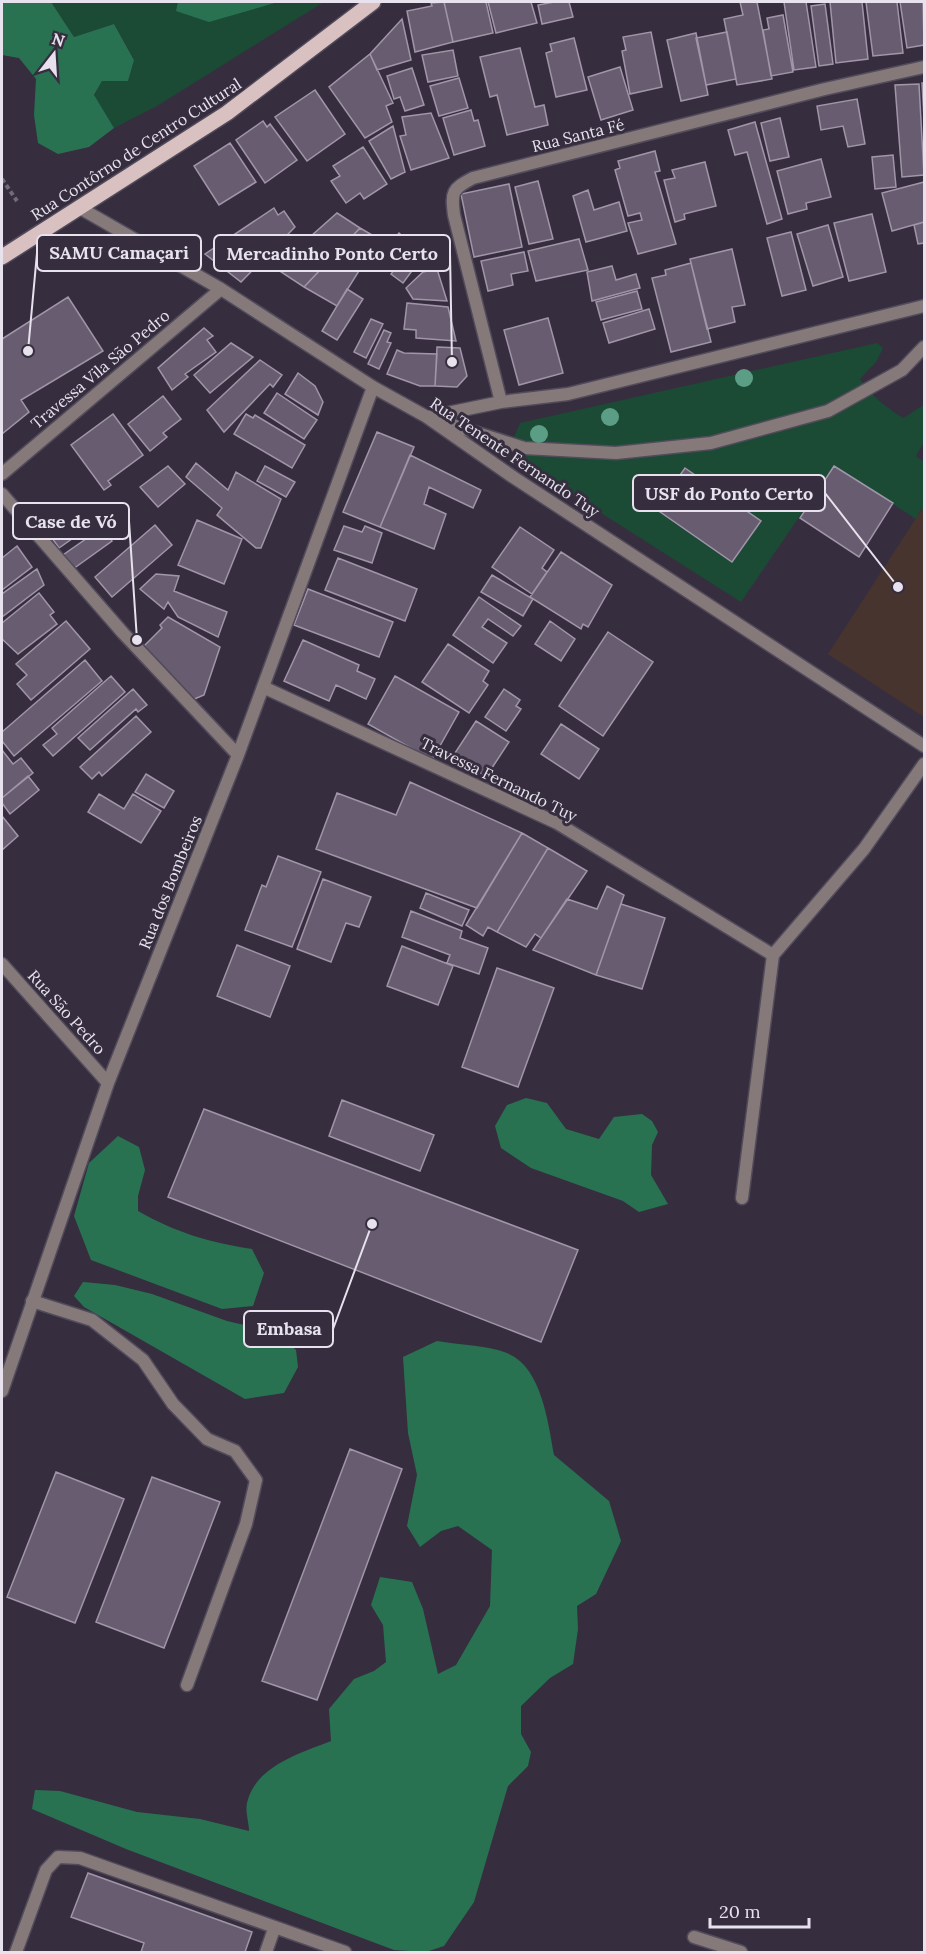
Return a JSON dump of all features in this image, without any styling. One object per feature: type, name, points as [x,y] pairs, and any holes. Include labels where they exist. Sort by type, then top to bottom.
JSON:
[{"type":"main road","name":"Rua Contôrno de Centro Cultural","points":[[2,257],[227,114],[373,2]]},
{"type":"street","name":"Rua Santa Fé","points":[[501,402],[454,215],[452,196],[458,185],[473,178],[924,66]]},
{"type":"street","name":"Rua Tenente Fernando Tuy","points":[[80,208],[220,289],[373,387],[427,417],[513,477],[924,746]]},
{"type":"street","name":"Travessa Vila São Pedro","points":[[2,474],[220,289]]},
{"type":"street","points":[[427,417],[501,402],[568,394],[924,306]]},
{"type":"street","points":[[427,417],[524,448],[616,453],[711,443],[828,411],[902,370],[924,347]]},
{"type":"street","name":"Rua dos Bombeiros","points":[[2,1391],[108,1083],[238,755],[373,387]]},
{"type":"street","points":[[2,494],[123,633],[238,755]]},
{"type":"street","name":"Travessa Fernando Tuy","points":[[263,687],[558,823],[773,955]]},
{"type":"street","points":[[742,1198],[773,955],[864,849],[924,764]]},
{"type":"street","name":"Rua São Pedro","points":[[3,968],[108,1083]]},
{"type":"street","points":[[33,1301],[92,1320],[143,1360],[173,1404],[207,1439],[235,1451],[256,1480],[246,1524],[187,1685]]},
{"type":"street","points":[[16,1953],[46,1870],[58,1857],[80,1858],[345,1953]]},
{"type":"street","points":[[266,1953],[274,1929]]},
{"type":"street","points":[[694,1937],[741,1953]]},
{"type":"path","points":[[2,179],[17,201]]},
{"type":"shaded area","points":[[922,509],[924,511],[924,717],[828,654]]},
{"type":"green space","points":[[2,2],[51,2],[74,37],[114,24],[134,60],[128,81],[102,81],[94,95],[114,128],[89,147],[58,154],[38,143],[34,115],[36,79],[19,58],[2,55]]},
{"type":"green space","points":[[51,2],[324,2],[157,106],[114,128],[94,96],[102,81],[128,81],[134,59],[114,24],[74,37]]},
{"type":"green space","points":[[178,2],[278,2],[209,22],[176,11]]},
{"type":"green space","points":[[877,343],[883,348],[876,362],[860,379],[869,391],[903,418],[924,405],[924,442],[916,456],[924,462],[924,511],[921,509],[916,519],[834,466],[741,602],[516,459],[511,444],[520,423]]},
{"type":"green space","points":[[526,1098],[547,1103],[566,1129],[599,1139],[614,1117],[642,1114],[652,1121],[658,1132],[652,1145],[651,1175],[668,1204],[639,1212],[623,1201],[531,1168],[501,1148],[495,1126],[507,1105]]},
{"type":"green space","points":[[118,1136],[139,1147],[145,1170],[138,1196],[138,1211],[193,1236],[252,1249],[264,1273],[253,1306],[222,1309],[91,1260],[74,1216],[89,1163]]},
{"type":"green space","points":[[83,1282],[115,1285],[152,1294],[227,1321],[278,1333],[296,1350],[298,1367],[284,1393],[245,1399],[84,1307],[74,1296]]},
{"type":"green space","points":[[437,1341],[499,1350],[519,1360],[536,1383],[546,1412],[554,1455],[609,1501],[621,1541],[596,1594],[577,1606],[578,1629],[573,1664],[550,1678],[521,1706],[521,1734],[531,1752],[528,1766],[508,1786],[474,1902],[444,1946],[426,1952],[394,1950],[126,1849],[32,1809],[35,1790],[60,1791],[137,1812],[200,1819],[249,1831],[247,1803],[259,1779],[269,1770],[293,1756],[331,1741],[329,1709],[354,1679],[374,1671],[386,1662],[383,1625],[371,1605],[380,1577],[412,1582],[423,1609],[438,1674],[456,1665],[490,1606],[492,1550],[458,1526],[441,1531],[420,1547],[407,1526],[417,1475],[408,1433],[403,1357]]},
{"type":"building","points":[[444,2],[453,42],[415,52],[407,11],[432,6],[431,3]]},
{"type":"building","points":[[444,2],[486,2],[493,33],[453,42]]},
{"type":"building","points":[[488,2],[531,2],[537,23],[496,33]]},
{"type":"building","points":[[569,2],[573,17],[542,24],[538,5]]},
{"type":"building","points":[[740,2],[757,2],[772,79],[737,85],[724,19],[743,15]]},
{"type":"building","points":[[784,2],[806,2],[816,67],[794,70]]},
{"type":"building","points":[[830,2],[862,2],[868,59],[836,63]]},
{"type":"building","points":[[866,2],[897,2],[903,53],[873,56]]},
{"type":"building","points":[[900,2],[923,2],[924,45],[907,48]]},
{"type":"building","points":[[825,4],[833,64],[819,66],[811,6]]},
{"type":"building","points":[[783,15],[793,72],[771,76],[763,30],[769,29],[767,18]]},
{"type":"building","points":[[402,19],[411,60],[377,70],[370,54]]},
{"type":"building","points":[[651,32],[662,87],[630,94],[622,51],[626,50],[623,37]]},
{"type":"building","points":[[727,32],[736,79],[706,85],[696,38]]},
{"type":"building","points":[[696,33],[708,95],[681,101],[667,40]]},
{"type":"building","points":[[574,38],[587,90],[556,97],[546,53],[552,51],[550,44]]},
{"type":"building","points":[[520,48],[535,107],[544,105],[548,125],[507,135],[497,95],[490,97],[480,57]]},
{"type":"building","points":[[453,50],[458,76],[428,82],[422,55]]},
{"type":"building","points":[[370,54],[393,103],[386,106],[392,122],[365,138],[329,87]]},
{"type":"building","points":[[620,67],[633,110],[601,120],[588,77]]},
{"type":"building","points":[[412,68],[424,105],[405,111],[400,97],[394,99],[387,76]]},
{"type":"building","points":[[459,78],[468,108],[439,116],[430,86]]},
{"type":"building","points":[[922,83],[924,83],[924,118]]},
{"type":"building","points":[[919,84],[924,175],[902,177],[895,85]]},
{"type":"building","points":[[315,90],[345,134],[307,161],[275,117]]},
{"type":"building","points":[[857,99],[865,144],[848,147],[843,126],[821,130],[817,106]]},
{"type":"building","points":[[471,110],[474,121],[478,120],[485,146],[454,155],[443,118]]},
{"type":"building","points":[[431,113],[449,158],[411,170],[400,136],[406,135],[402,117]]},
{"type":"building","points":[[780,118],[789,157],[770,161],[761,123]]},
{"type":"building","points":[[263,121],[267,127],[270,124],[297,160],[265,183],[236,140]]},
{"type":"building","points":[[755,122],[782,219],[767,224],[747,152],[735,155],[728,130]]},
{"type":"building","points":[[393,126],[405,172],[391,179],[369,141]]},
{"type":"building","points":[[230,143],[256,182],[219,205],[194,166]]},
{"type":"building","points":[[363,147],[387,184],[364,199],[360,193],[346,203],[331,181],[340,176],[333,166]]},
{"type":"building","points":[[655,151],[660,171],[655,172],[676,244],[638,254],[628,223],[642,220],[640,213],[628,216],[615,170],[620,168],[618,161]]},
{"type":"building","points":[[893,155],[896,187],[875,189],[872,157]]},
{"type":"building","points":[[821,159],[831,197],[806,203],[807,209],[788,214],[777,171]]},
{"type":"building","points":[[705,162],[716,206],[684,214],[685,219],[675,222],[664,180],[675,178],[672,170]]},
{"type":"building","points":[[538,181],[553,239],[529,244],[515,187]]},
{"type":"building","points":[[924,182],[924,222],[892,231],[882,193]]},
{"type":"building","points":[[509,184],[522,247],[474,257],[461,194]]},
{"type":"building","points":[[588,190],[594,210],[619,202],[627,231],[586,242],[573,196]]},
{"type":"building","points":[[274,208],[278,215],[284,211],[295,227],[241,282],[205,254]]},
{"type":"building","points":[[337,213],[360,228],[304,287],[275,268]]},
{"type":"building","points":[[872,214],[886,272],[849,281],[834,223]]},
{"type":"building","points":[[924,222],[924,243],[918,244],[914,225]]},
{"type":"building","points":[[828,225],[843,277],[813,286],[797,234]]},
{"type":"building","points":[[360,228],[379,239],[337,306],[304,287]]},
{"type":"building","points":[[791,232],[806,290],[782,296],[767,238]]},
{"type":"building","points":[[399,233],[410,243],[386,271],[375,261]]},
{"type":"building","points":[[417,239],[429,248],[403,283],[391,274]]},
{"type":"building","points":[[579,239],[588,270],[536,281],[528,251]]},
{"type":"building","points":[[732,249],[745,305],[732,307],[735,322],[707,329],[690,259]]},
{"type":"building","points":[[524,252],[528,271],[511,274],[513,285],[488,291],[481,261]]},
{"type":"building","points":[[691,263],[711,342],[671,352],[652,278],[666,275],[665,270]]},
{"type":"building","points":[[612,266],[616,280],[636,274],[640,288],[592,301],[587,272]]},
{"type":"building","points":[[437,269],[447,301],[413,299],[406,288],[423,272]]},
{"type":"building","points":[[347,289],[363,299],[337,340],[322,331]]},
{"type":"building","points":[[637,291],[642,309],[601,320],[596,302]]},
{"type":"building","points":[[68,297],[103,351],[21,400],[29,412],[2,434],[2,339]]},
{"type":"building","points":[[407,303],[448,307],[456,341],[416,338],[416,330],[404,329]]},
{"type":"building","points":[[649,309],[655,329],[609,343],[603,323]]},
{"type":"building","points":[[548,318],[563,373],[519,385],[504,330]]},
{"type":"building","points":[[371,319],[383,324],[366,358],[354,352]]},
{"type":"building","points":[[204,328],[213,336],[207,340],[216,352],[185,374],[188,377],[172,390],[158,368]]},
{"type":"building","points":[[384,330],[391,333],[387,342],[391,343],[379,369],[368,364]]},
{"type":"building","points":[[231,343],[253,357],[210,393],[194,375]]},
{"type":"building","points":[[437,347],[460,348],[467,376],[457,387],[435,386]]},
{"type":"building","points":[[397,350],[404,353],[437,354],[435,386],[420,386],[387,374]]},
{"type":"building","points":[[260,360],[282,375],[273,387],[270,384],[224,432],[207,410]]},
{"type":"building","points":[[298,373],[315,386],[323,402],[318,415],[285,394]]},
{"type":"building","points":[[277,393],[317,420],[304,439],[264,413]]},
{"type":"building","points":[[163,396],[181,419],[163,433],[167,437],[150,451],[128,424]]},
{"type":"building","points":[[113,414],[143,455],[108,481],[111,485],[104,490],[71,445]]},
{"type":"building","points":[[246,414],[253,418],[255,415],[305,445],[292,468],[234,434]]},
{"type":"building","points":[[377,432],[414,447],[380,527],[343,512]]},
{"type":"building","points":[[410,455],[481,490],[473,508],[429,487],[424,504],[446,514],[434,549],[380,527]]},
{"type":"building","points":[[196,463],[228,490],[236,472],[281,499],[261,548],[256,548],[217,515],[222,508],[186,477]]},
{"type":"building","points":[[168,466],[185,484],[158,507],[140,487]]},
{"type":"building","points":[[265,466],[295,482],[286,497],[257,481]]},
{"type":"building","points":[[834,466],[893,503],[859,557],[800,518]]},
{"type":"building","points":[[685,468],[761,521],[732,562],[656,509]]},
{"type":"building","points":[[87,514],[93,524],[59,548],[47,531],[69,516],[74,523]]},
{"type":"building","points":[[197,520],[242,539],[224,584],[178,565]]},
{"type":"building","points":[[155,525],[172,545],[112,597],[95,577]]},
{"type":"building","points":[[344,526],[362,532],[365,526],[382,533],[372,563],[334,550]]},
{"type":"building","points":[[103,527],[112,541],[73,569],[63,555]]},
{"type":"building","points":[[520,527],[554,550],[542,568],[547,572],[532,594],[492,567]]},
{"type":"building","points":[[17,546],[32,567],[2,590],[2,558]]},
{"type":"building","points":[[561,552],[612,585],[588,627],[583,624],[581,629],[530,597]]},
{"type":"building","points":[[338,558],[417,589],[405,621],[325,590]]},
{"type":"building","points":[[37,569],[44,585],[2,617],[2,594]]},
{"type":"building","points":[[156,574],[179,576],[174,591],[227,612],[218,637],[178,617],[168,602],[164,609],[140,589]]},
{"type":"building","points":[[492,575],[533,599],[523,616],[481,592]]},
{"type":"building","points":[[308,589],[393,622],[379,657],[294,625]]},
{"type":"building","points":[[39,593],[54,612],[50,615],[57,624],[18,654],[2,639],[2,623]]},
{"type":"building","points":[[479,597],[521,626],[513,636],[488,619],[482,627],[507,643],[493,663],[453,635]]},
{"type":"building","points":[[168,617],[220,647],[204,695],[192,700],[144,646],[162,628],[160,625]]},
{"type":"building","points":[[66,621],[90,649],[31,700],[17,684],[27,675],[16,664]]},
{"type":"building","points":[[550,621],[575,639],[561,661],[535,644]]},
{"type":"building","points":[[608,632],[653,662],[603,736],[559,706]]},
{"type":"building","points":[[303,640],[359,665],[357,671],[375,679],[366,699],[336,685],[329,701],[284,681]]},
{"type":"building","points":[[448,644],[489,671],[483,681],[488,685],[469,713],[422,682]]},
{"type":"building","points":[[85,660],[102,681],[14,756],[2,741],[2,732]]},
{"type":"building","points":[[111,676],[125,692],[53,756],[43,745],[57,734],[52,728]]},
{"type":"building","points":[[395,676],[459,712],[432,760],[368,724]]},
{"type":"building","points":[[133,689],[147,705],[138,712],[136,709],[90,750],[78,738]]},
{"type":"building","points":[[504,689],[520,700],[516,706],[521,709],[506,731],[485,717]]},
{"type":"building","points":[[136,716],[151,732],[102,776],[99,772],[92,779],[80,767]]},
{"type":"building","points":[[476,721],[509,742],[486,777],[453,756]]},
{"type":"building","points":[[561,724],[599,749],[579,779],[541,754]]},
{"type":"building","points":[[2,750],[13,764],[21,758],[33,773],[2,798]]},
{"type":"building","points":[[146,774],[174,791],[164,808],[135,792]]},
{"type":"building","points":[[28,776],[39,790],[10,814],[2,803],[2,798]]},
{"type":"building","points":[[410,782],[522,833],[477,908],[316,849],[337,793],[396,815]]},
{"type":"building","points":[[99,794],[124,809],[133,794],[161,811],[141,843],[88,812]]},
{"type":"building","points":[[2,816],[18,836],[2,850]]},
{"type":"building","points":[[522,833],[548,848],[497,932],[488,927],[483,936],[466,925]]},
{"type":"building","points":[[548,848],[587,871],[541,938],[535,934],[526,947],[497,932]]},
{"type":"building","points":[[278,856],[321,872],[292,947],[245,930],[262,885],[266,887]]},
{"type":"building","points":[[323,879],[371,897],[359,927],[346,923],[331,962],[297,949]]},
{"type":"building","points":[[607,886],[624,895],[596,975],[533,950],[567,899],[597,909]]},
{"type":"building","points":[[426,893],[469,910],[462,926],[420,908]]},
{"type":"building","points":[[621,904],[665,918],[642,989],[596,975]]},
{"type":"building","points":[[411,911],[462,931],[460,938],[488,948],[479,974],[447,963],[450,955],[402,937]]},
{"type":"building","points":[[237,945],[290,966],[270,1017],[217,996]]},
{"type":"building","points":[[402,946],[453,966],[438,1005],[387,986]]},
{"type":"building","points":[[497,968],[554,988],[518,1087],[462,1067]]},
{"type":"building","points":[[342,1100],[434,1135],[420,1171],[329,1136]]},
{"type":"building","points":[[204,1109],[578,1250],[541,1342],[168,1197]]},
{"type":"building","points":[[350,1449],[402,1469],[317,1700],[262,1681]]},
{"type":"building","points":[[56,1472],[124,1499],[75,1623],[7,1597]]},
{"type":"building","points":[[152,1477],[220,1502],[164,1648],[96,1622]]},
{"type":"building","points":[[88,1873],[252,1932],[245,1952],[141,1952],[144,1943],[71,1917]]},
{"type":"place","name":"SAMU Camaçari","points":[[28,351]]},
{"type":"place","name":"Mercadinho Ponto Certo","points":[[452,362]]},
{"type":"place","name":"USF do Ponto Certo","points":[[898,587]]},
{"type":"place","name":"Case de Vó","points":[[137,640]]},
{"type":"place","name":"Embasa","points":[[372,1224]]}]
